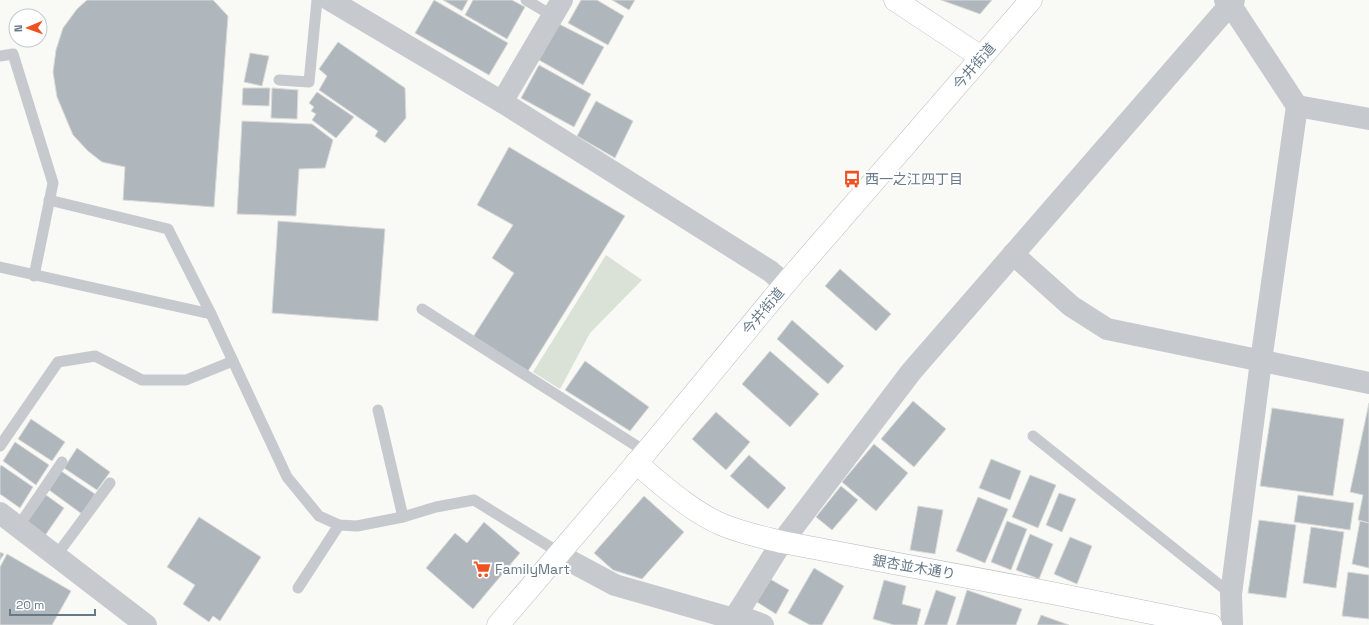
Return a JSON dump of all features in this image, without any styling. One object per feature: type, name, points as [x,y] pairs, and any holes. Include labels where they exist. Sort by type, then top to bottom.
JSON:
[{"type":"street","points":[[330,0],[502,102],[770,271],[785,284]]},
{"type":"street","points":[[895,0],[981,57]]},
{"type":"street","name":"今井街道","points":[[498,625],[641,457],[785,284],[1031,0]]},
{"type":"street","points":[[732,622],[782,542],[911,372],[1230,1],[1297,106],[1261,361],[1231,594],[1232,625]]},
{"type":"street","points":[[502,102],[557,8]]},
{"type":"street","points":[[1297,106],[1369,119]]},
{"type":"street","points":[[1013,254],[1071,306],[1108,329],[1369,383]]},
{"type":"street","name":"銀杏並木通り","points":[[641,457],[677,496],[702,514],[722,525],[748,534],[782,542],[1052,593],[1211,625]]},
{"type":"street","points":[[0,513],[146,625]]},
{"type":"street","points":[[560,553],[572,562],[615,585],[732,622],[750,620],[763,625]]},
{"type":"lane","points":[[279,80],[309,82],[317,0]]},
{"type":"lane","points":[[526,0],[557,8]]},
{"type":"lane","points":[[0,56],[13,54],[53,183],[34,276]]},
{"type":"lane","points":[[49,200],[168,229],[212,314],[287,477],[318,516],[339,525],[357,526],[474,500],[560,553]]},
{"type":"lane","points":[[0,268],[212,314]]},
{"type":"lane","points":[[422,309],[641,457]]},
{"type":"lane","points":[[0,446],[58,362],[94,356],[142,380],[186,380],[233,361]]},
{"type":"lane","points":[[378,410],[402,517]]},
{"type":"lane","points":[[1033,436],[1231,594]]},
{"type":"lane","points":[[18,527],[62,462]]},
{"type":"lane","points":[[56,556],[110,483]]},
{"type":"lane","points":[[298,588],[339,525]]},
{"type":"shaded area","points":[[606,255],[642,280],[590,333],[560,389],[533,372]]},
{"type":"building","points":[[87,0],[213,0],[228,16],[214,207],[123,200],[125,167],[102,162],[88,151],[73,135],[57,97],[53,72],[56,50],[63,28],[77,9]]},
{"type":"building","points":[[434,0],[508,43],[489,75],[415,33]]},
{"type":"building","points":[[443,0],[468,0],[462,11]]},
{"type":"building","points":[[473,0],[512,0],[525,7],[507,39],[465,15]]},
{"type":"building","points":[[581,0],[597,0],[624,16],[608,45],[568,23]]},
{"type":"building","points":[[612,0],[635,0],[629,10]]},
{"type":"building","points":[[941,0],[992,0],[980,14]]},
{"type":"building","points":[[559,24],[604,47],[583,85],[539,60]]},
{"type":"building","points":[[338,42],[405,88],[406,118],[385,143],[375,136],[378,131],[319,90],[327,76],[319,69]]},
{"type":"building","points":[[250,53],[269,56],[262,86],[244,82]]},
{"type":"building","points":[[539,65],[591,94],[574,127],[521,98]]},
{"type":"building","points":[[243,88],[270,88],[269,106],[242,105]]},
{"type":"building","points":[[272,88],[298,90],[297,119],[271,118]]},
{"type":"building","points":[[317,92],[354,117],[336,138],[312,120],[316,114],[311,111],[314,107],[309,103]]},
{"type":"building","points":[[596,101],[633,121],[615,158],[577,136]]},
{"type":"building","points":[[242,121],[312,124],[333,140],[325,168],[299,169],[296,216],[237,214]]},
{"type":"building","points":[[509,147],[625,216],[528,371],[473,337],[514,273],[492,258],[513,225],[477,205]]},
{"type":"building","points":[[278,221],[385,229],[378,321],[272,313]]},
{"type":"building","points":[[840,269],[891,314],[876,331],[825,286]]},
{"type":"building","points":[[792,320],[844,366],[828,384],[777,339]]},
{"type":"building","points":[[770,351],[819,394],[790,427],[742,384]]},
{"type":"building","points":[[585,361],[649,407],[630,431],[565,390]]},
{"type":"building","points":[[913,401],[946,429],[914,467],[881,439]]},
{"type":"building","points":[[1369,403],[1369,523],[1358,520],[1363,495],[1350,492]]},
{"type":"building","points":[[1272,408],[1344,419],[1333,496],[1260,486]]},
{"type":"building","points":[[716,412],[750,442],[726,470],[692,439]]},
{"type":"building","points":[[31,419],[65,442],[52,461],[18,439]]},
{"type":"building","points":[[15,442],[49,465],[36,485],[3,461]]},
{"type":"building","points":[[874,444],[908,473],[876,511],[842,482]]},
{"type":"building","points":[[77,448],[110,472],[97,490],[64,468]]},
{"type":"building","points":[[749,455],[786,488],[768,509],[730,476]]},
{"type":"building","points":[[991,459],[1021,471],[1010,500],[979,488]]},
{"type":"building","points":[[1,465],[33,487],[20,508],[0,494]]},
{"type":"building","points":[[61,471],[95,494],[82,514],[49,490]]},
{"type":"building","points":[[1030,475],[1056,485],[1038,528],[1012,517]]},
{"type":"building","points":[[841,486],[858,500],[832,530],[816,517]]},
{"type":"building","points":[[1059,493],[1076,499],[1062,532],[1046,525]]},
{"type":"building","points":[[46,495],[64,508],[44,537],[25,524]]},
{"type":"building","points":[[1298,495],[1354,503],[1350,530],[1294,522]]},
{"type":"building","points":[[644,496],[684,532],[642,579],[613,570],[594,553]]},
{"type":"building","points":[[978,497],[1008,509],[985,563],[956,551]]},
{"type":"building","points":[[918,506],[943,510],[935,554],[910,550]]},
{"type":"building","points":[[199,517],[261,557],[220,621],[213,616],[209,622],[183,604],[195,585],[167,567]]},
{"type":"building","points":[[1259,520],[1296,525],[1286,598],[1248,593]]},
{"type":"building","points":[[1007,521],[1027,529],[1011,570],[991,562]]},
{"type":"building","points":[[1360,521],[1369,523],[1369,568],[1352,564]]},
{"type":"building","points":[[484,522],[520,553],[473,609],[426,568],[455,533],[467,543]]},
{"type":"building","points":[[1311,527],[1344,532],[1336,588],[1303,583]]},
{"type":"building","points":[[1030,534],[1053,544],[1039,579],[1016,570]]},
{"type":"building","points":[[1070,537],[1092,546],[1077,584],[1054,574]]},
{"type":"building","points":[[0,552],[4,554],[0,560]]},
{"type":"building","points":[[7,554],[71,591],[52,625],[0,625],[0,567]]},
{"type":"building","points":[[814,568],[844,586],[822,625],[810,625],[788,613]]},
{"type":"building","points":[[1348,572],[1369,575],[1369,619],[1342,616]]},
{"type":"building","points":[[770,579],[789,590],[776,614],[757,602]]},
{"type":"building","points":[[884,580],[906,586],[902,604],[921,609],[917,625],[894,625],[873,619]]},
{"type":"building","points":[[936,590],[956,597],[947,625],[924,625]]},
{"type":"building","points":[[967,590],[1022,609],[1016,625],[956,625]]},
{"type":"building","points":[[1041,615],[1069,625],[1037,625]]},
{"type":"place","name":"西一之江四丁目","points":[[852,179]]},
{"type":"place","name":"FamilyMart","points":[[482,569]]}]
